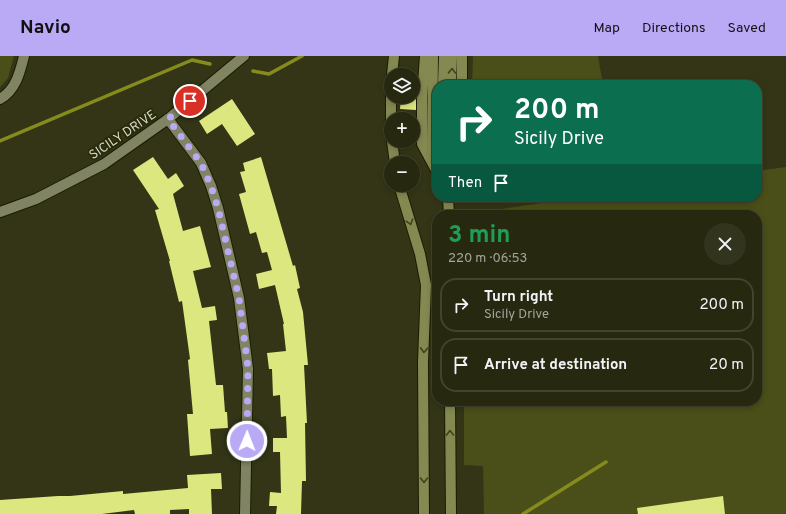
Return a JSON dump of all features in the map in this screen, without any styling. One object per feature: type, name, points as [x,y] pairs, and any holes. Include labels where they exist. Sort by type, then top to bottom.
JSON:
[{"type":"street","points":[[0,99],[4,97],[16,83],[24,56]]},
{"type":"street","name":"SICILY DRIVE","points":[[0,212],[36,199],[104,164],[168,119],[244,56]]},
{"type":"street","points":[[393,68],[394,56]]},
{"type":"street","points":[[425,56],[422,98],[422,144],[432,163]]},
{"type":"street","points":[[433,56],[433,80]]},
{"type":"street","points":[[443,80],[444,56]]},
{"type":"street","points":[[451,80],[452,56]]},
{"type":"street","points":[[462,56],[462,80]]},
{"type":"street","points":[[168,119],[201,163],[211,186],[218,208],[239,298],[248,368],[245,514]]},
{"type":"street","points":[[401,192],[420,254],[426,285],[423,362],[424,514]]},
{"type":"street","points":[[450,406],[451,514]]},
{"type":"green space","points":[[0,56],[14,56],[8,78],[0,87]]},
{"type":"green space","points":[[473,56],[598,56],[602,80],[472,80]]},
{"type":"green space","points":[[786,167],[786,514],[484,514],[483,466],[464,465],[464,406],[762,406],[762,210],[495,210],[548,202],[762,202],[762,170]]},
{"type":"building","points":[[232,99],[255,134],[237,146],[222,124],[207,134],[199,121]]},
{"type":"building","points":[[400,104],[416,104],[416,110],[400,109]]},
{"type":"building","points":[[153,157],[168,179],[176,173],[184,186],[173,194],[183,231],[200,226],[211,267],[193,271],[202,308],[215,306],[217,320],[209,321],[216,385],[223,385],[225,412],[227,412],[228,428],[210,429],[212,454],[190,456],[187,414],[193,414],[188,360],[190,359],[182,301],[179,302],[170,261],[155,210],[159,209],[133,170]]},
{"type":"building","points":[[261,157],[293,266],[295,265],[300,288],[297,289],[303,312],[308,365],[304,365],[307,423],[305,423],[306,481],[302,481],[301,514],[276,514],[277,506],[269,506],[270,492],[281,493],[280,452],[273,452],[273,438],[287,438],[286,416],[281,417],[280,395],[273,396],[272,369],[269,369],[267,353],[286,351],[284,324],[275,285],[259,289],[256,274],[272,270],[267,252],[262,253],[256,232],[250,234],[239,194],[246,192],[240,172],[245,171],[243,163]]},
{"type":"building","points":[[221,473],[222,489],[211,489],[212,514],[189,514],[189,509],[170,510],[170,514],[135,514],[134,510],[102,514],[0,514],[0,500],[123,491],[123,494],[188,488],[187,475]]},
{"type":"building","points":[[723,496],[725,514],[638,514],[637,508]]},
{"type":"waterway","points":[[253,71],[269,74],[302,56]]},
{"type":"waterway","points":[[0,141],[192,60],[210,64]]},
{"type":"waterway","points":[[523,514],[606,462]]},
{"type":"route","points":[[190,101],[168,119],[201,163],[211,186],[218,208],[239,298],[248,368],[247,441]]}]
